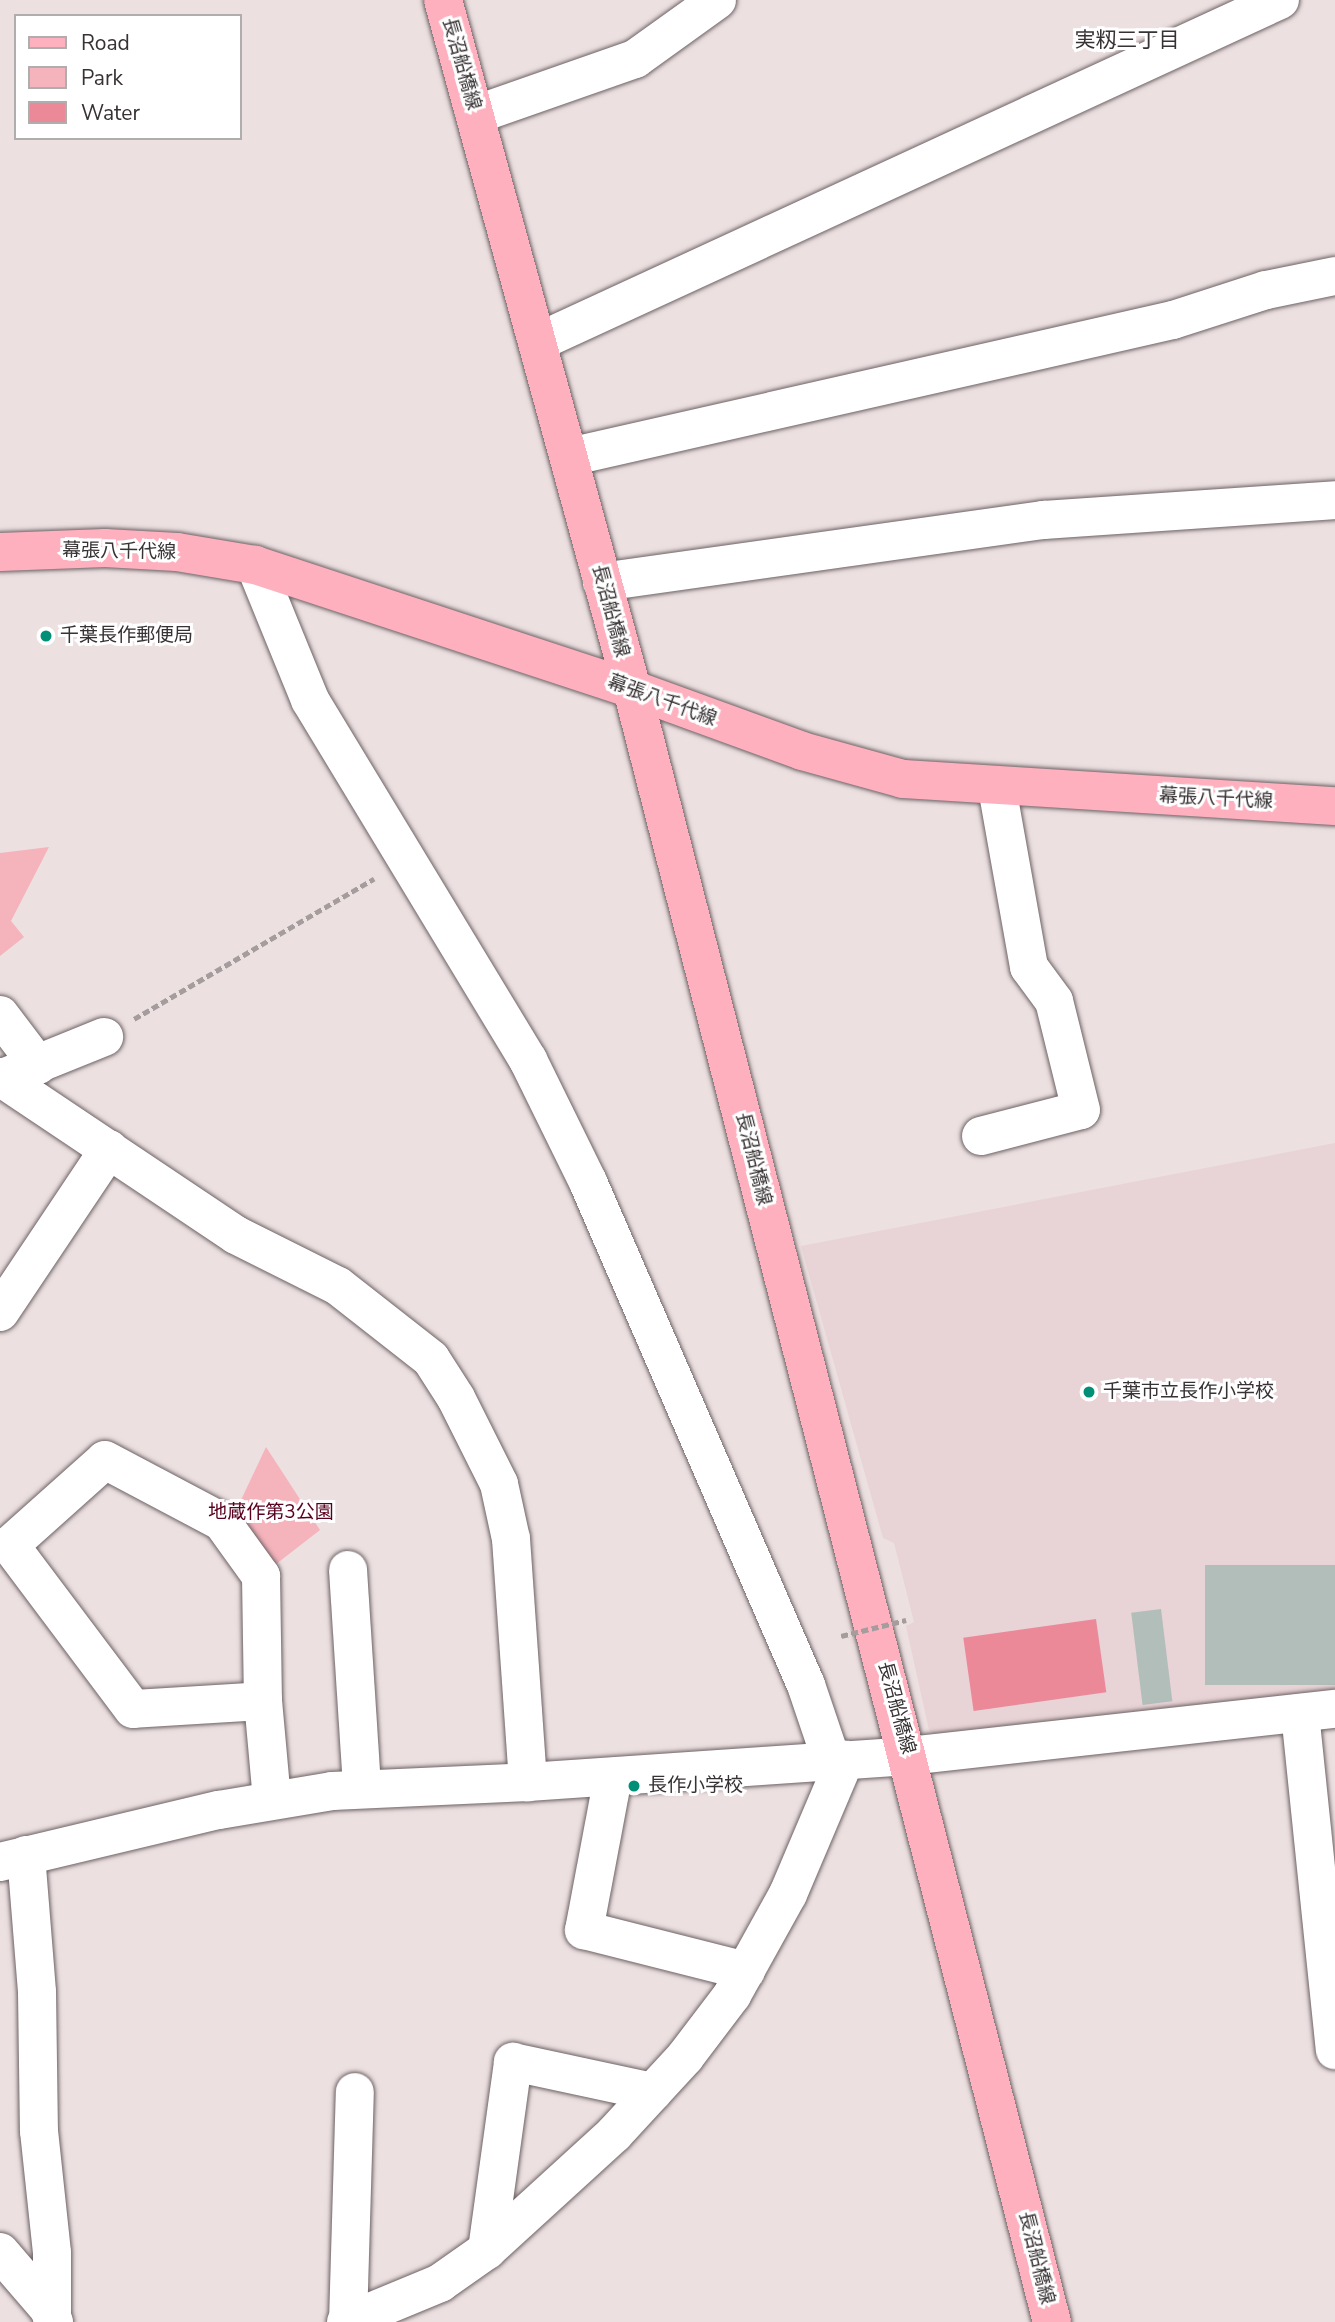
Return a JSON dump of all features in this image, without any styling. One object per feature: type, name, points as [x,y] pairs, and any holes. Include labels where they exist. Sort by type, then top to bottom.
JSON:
[{"type":"main road","name":"長沼船橋線","points":[[443,0],[632,690],[1052,2322]]},
{"type":"main road","name":"幕張八千代線","points":[[0,552],[153,551],[255,565],[858,768],[903,779],[997,787],[1335,806]]},
{"type":"street","points":[[475,115],[635,60],[717,0]]},
{"type":"street","points":[[538,342],[1280,0]]},
{"type":"street","points":[[569,457],[1173,320],[1266,290],[1335,276]]},
{"type":"street","points":[[602,582],[1044,520],[1335,500]]},
{"type":"street","points":[[255,565],[310,699],[528,1060],[588,1182],[838,1761],[788,1894],[746,1971],[685,2057],[562,2185],[487,2250],[440,2283],[347,2322],[355,2092]]},
{"type":"street","points":[[981,1136],[1081,1110],[1054,1001],[1029,967],[997,787]]},
{"type":"street","points":[[0,1015],[14,1073],[108,1149],[236,1235],[338,1286],[431,1359],[499,1484],[511,1539],[528,1783]]},
{"type":"street","points":[[14,1073],[104,1037]]},
{"type":"street","points":[[0,1312],[108,1149]]},
{"type":"street","points":[[262,1701],[133,1709],[10,1545],[106,1460],[222,1522],[261,1576],[262,1701],[272,1799]]},
{"type":"street","points":[[348,1570],[362,1789]]},
{"type":"street","points":[[53,2320],[52,2253],[39,2132],[37,1992],[13,1859],[272,1799],[362,1789],[528,1783],[908,1756],[1318,1711],[1335,2050]]},
{"type":"street","points":[[613,1777],[584,1930],[746,1971]]},
{"type":"street","points":[[487,2250],[513,2063],[653,2092]]},
{"type":"street","points":[[0,2252],[53,2320]]},
{"type":"path","points":[[104,1037],[408,859]]},
{"type":"path","points":[[841,1636],[906,1620]]},
{"type":"shaded area","name":"千葉市立長作小学校","points":[[1335,1143],[1335,1697],[941,1739],[929,1730],[906,1626],[914,1622],[894,1543],[883,1538],[801,1246]]},
{"type":"green space","points":[[49,847],[11,921],[24,937],[0,956],[0,853]]},
{"type":"green space","name":"地蔵作第3公園","points":[[266,1447],[320,1530],[271,1568],[233,1517]]},
{"type":"water","points":[[1096,1619],[1106,1692],[974,1711],[963,1638]]},
{"type":"building","points":[[1205,1565],[1335,1565],[1335,1685],[1205,1685]]},
{"type":"building","points":[[1161,1609],[1172,1701],[1143,1705],[1131,1613]]},
{"type":"place","name":"千葉長作郵便局","points":[[46,636]]},
{"type":"place","name":"千葉市立長作小学校","points":[[1089,1392]]},
{"type":"place","name":"長作小学校","points":[[634,1786]]},
{"type":"district","name":"実籾三丁目","points":[[1127,40]]}]
